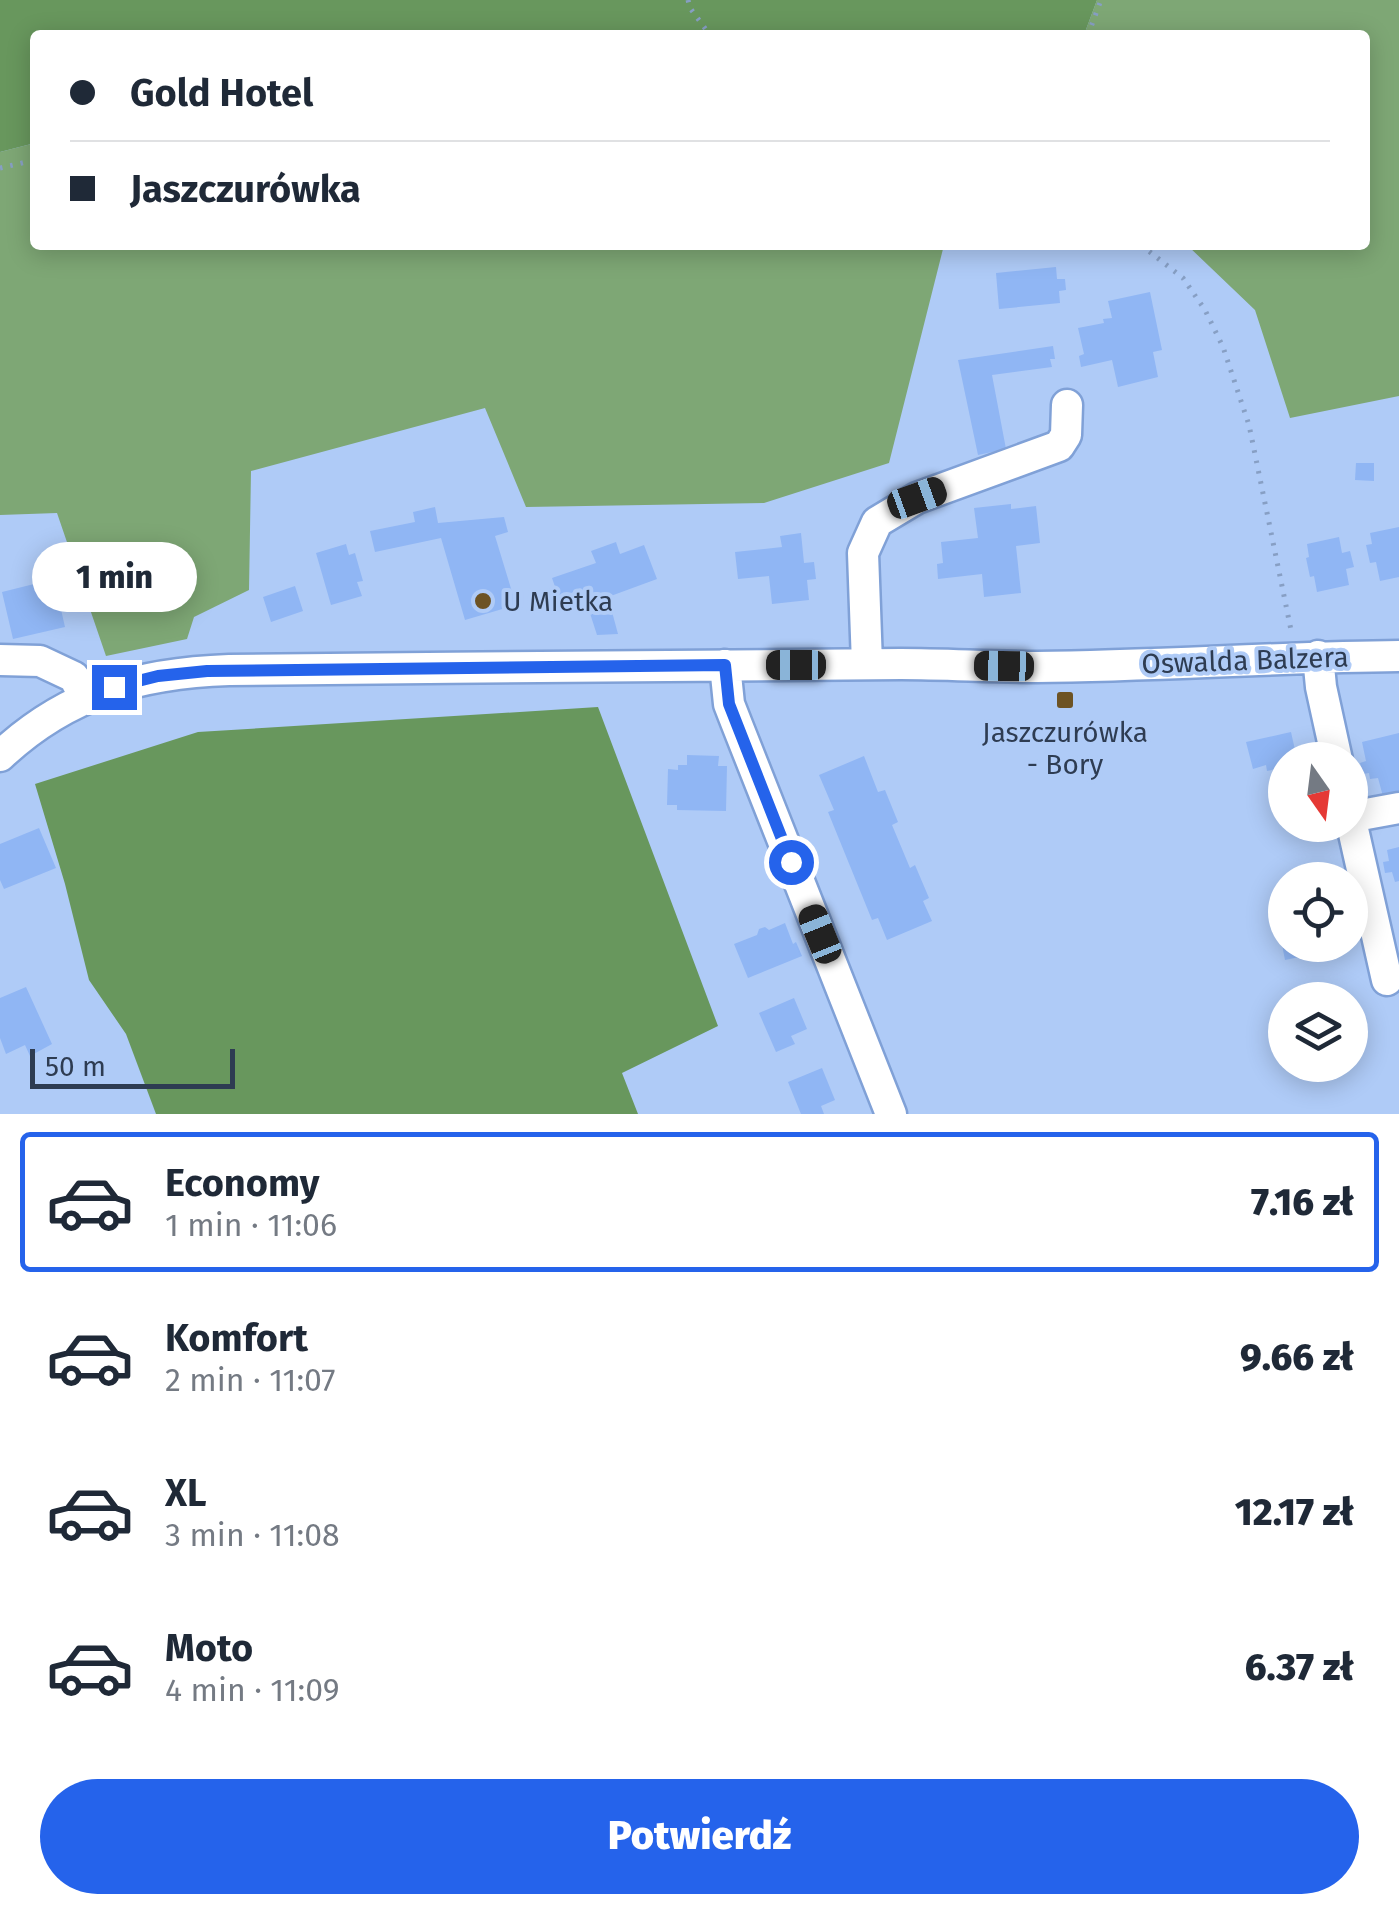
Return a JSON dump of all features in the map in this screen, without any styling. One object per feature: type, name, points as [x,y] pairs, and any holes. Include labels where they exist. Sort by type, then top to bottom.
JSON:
[{"type":"street","points":[[867,664],[863,553],[877,522],[917,498],[1059,446],[1066,435],[1066,404]]},
{"type":"street","name":"Oswalda Balzera","points":[[0,756],[42,722],[85,698],[142,679],[207,671],[867,664],[1092,666],[1399,656]]},
{"type":"street","points":[[1306,657],[1321,687],[1334,742]]},
{"type":"street","points":[[0,660],[40,661],[74,678],[85,698]]},
{"type":"street","points":[[725,665],[726,690],[736,722],[891,1114]]},
{"type":"street","points":[[1368,813],[1399,808]]},
{"type":"street","points":[[1361,842],[1384,900],[1387,980]]},
{"type":"path","points":[[688,0],[706,30]]},
{"type":"path","points":[[1090,30],[1101,0]]},
{"type":"path","points":[[0,168],[30,161]]},
{"type":"path","points":[[1147,250],[1183,278],[1223,347],[1249,425],[1292,635],[1306,657]]},
{"type":"green space","points":[[0,0],[1097,0],[1086,30],[30,30],[30,144],[0,152]]},
{"type":"green space","points":[[1097,0],[1399,0],[1399,396],[1290,418],[1255,310],[1192,250],[1370,250],[1370,30],[1086,30]]},
{"type":"green space","points":[[30,144],[30,250],[943,250],[889,463],[764,503],[526,507],[485,408],[251,471],[249,590],[194,617],[187,639],[106,656],[57,513],[0,515],[0,152]]},
{"type":"green space","points":[[598,707],[718,1026],[622,1073],[638,1114],[156,1114],[126,1034],[89,980],[35,784],[198,732]]},
{"type":"building","points":[[1056,267],[1057,279],[1065,279],[1066,290],[1059,291],[1060,303],[999,309],[996,273]]},
{"type":"building","points":[[1150,292],[1162,350],[1153,352],[1158,377],[1118,387],[1112,360],[1081,367],[1079,356],[1084,354],[1078,328],[1112,318],[1108,301]]},
{"type":"building","points":[[1053,346],[1052,367],[992,375],[1006,449],[978,455],[958,360]]},
{"type":"building","points":[[1356,463],[1374,463],[1374,481],[1355,480]]},
{"type":"building","points":[[1011,504],[1011,509],[1036,506],[1040,543],[1016,546],[1021,593],[984,597],[982,574],[938,579],[937,564],[943,563],[941,542],[978,538],[974,508]]},
{"type":"building","points":[[435,507],[438,523],[504,517],[508,532],[495,536],[516,605],[465,620],[441,538],[375,552],[370,531],[415,522],[413,512]]},
{"type":"building","points":[[1399,527],[1399,577],[1380,581],[1376,562],[1370,563],[1366,545],[1372,544],[1370,533]]},
{"type":"building","points":[[801,533],[804,563],[814,562],[816,579],[807,580],[809,600],[772,604],[769,576],[738,579],[735,552],[782,547],[780,536]]},
{"type":"building","points":[[1339,537],[1342,553],[1350,551],[1354,567],[1346,569],[1349,585],[1317,592],[1306,558],[1307,544]]},
{"type":"building","points":[[616,542],[620,554],[644,545],[657,579],[608,597],[618,634],[597,635],[587,604],[564,613],[552,578],[596,563],[591,551]]},
{"type":"building","points":[[346,544],[349,555],[355,553],[363,581],[357,582],[362,596],[331,605],[316,553]]},
{"type":"building","points":[[54,579],[65,627],[13,639],[2,592]]},
{"type":"building","points":[[295,586],[303,611],[271,622],[263,597]]},
{"type":"building","points":[[1291,732],[1293,742],[1268,742],[1267,771],[1266,765],[1253,769],[1246,742]]},
{"type":"building","points":[[1399,733],[1399,797],[1384,800],[1378,778],[1370,779],[1368,742],[1362,742]]},
{"type":"building","points":[[687,755],[719,756],[718,766],[727,766],[726,811],[677,810],[677,805],[667,805],[668,769],[678,770],[678,765],[687,765]]},
{"type":"building","points":[[864,756],[878,792],[885,790],[898,822],[892,825],[910,868],[915,865],[929,898],[923,901],[932,921],[887,940],[878,918],[872,920],[828,812],[834,810],[819,775]]},
{"type":"building","points":[[39,828],[56,868],[4,889],[0,880],[0,844]]},
{"type":"building","points":[[1399,847],[1399,881],[1395,882],[1392,872],[1385,873],[1383,862],[1389,861],[1387,850]]},
{"type":"building","points":[[785,923],[802,956],[748,978],[734,944],[757,935],[759,929],[769,930]]},
{"type":"building","points":[[26,987],[52,1044],[30,1056],[25,1045],[6,1054],[0,1038],[0,998]]},
{"type":"building","points":[[794,998],[807,1029],[791,1036],[795,1044],[776,1052],[759,1013]]},
{"type":"building","points":[[822,1068],[835,1100],[821,1106],[824,1114],[801,1114],[788,1082]]},
{"type":"place","name":"U Mietka","points":[[483,601]]},
{"type":"place","name":"Jaszczurówka - Bory","points":[[1065,700]]},
{"type":"route","points":[[114,687],[158,676],[207,671],[725,665],[729,704],[791,862]]}]
